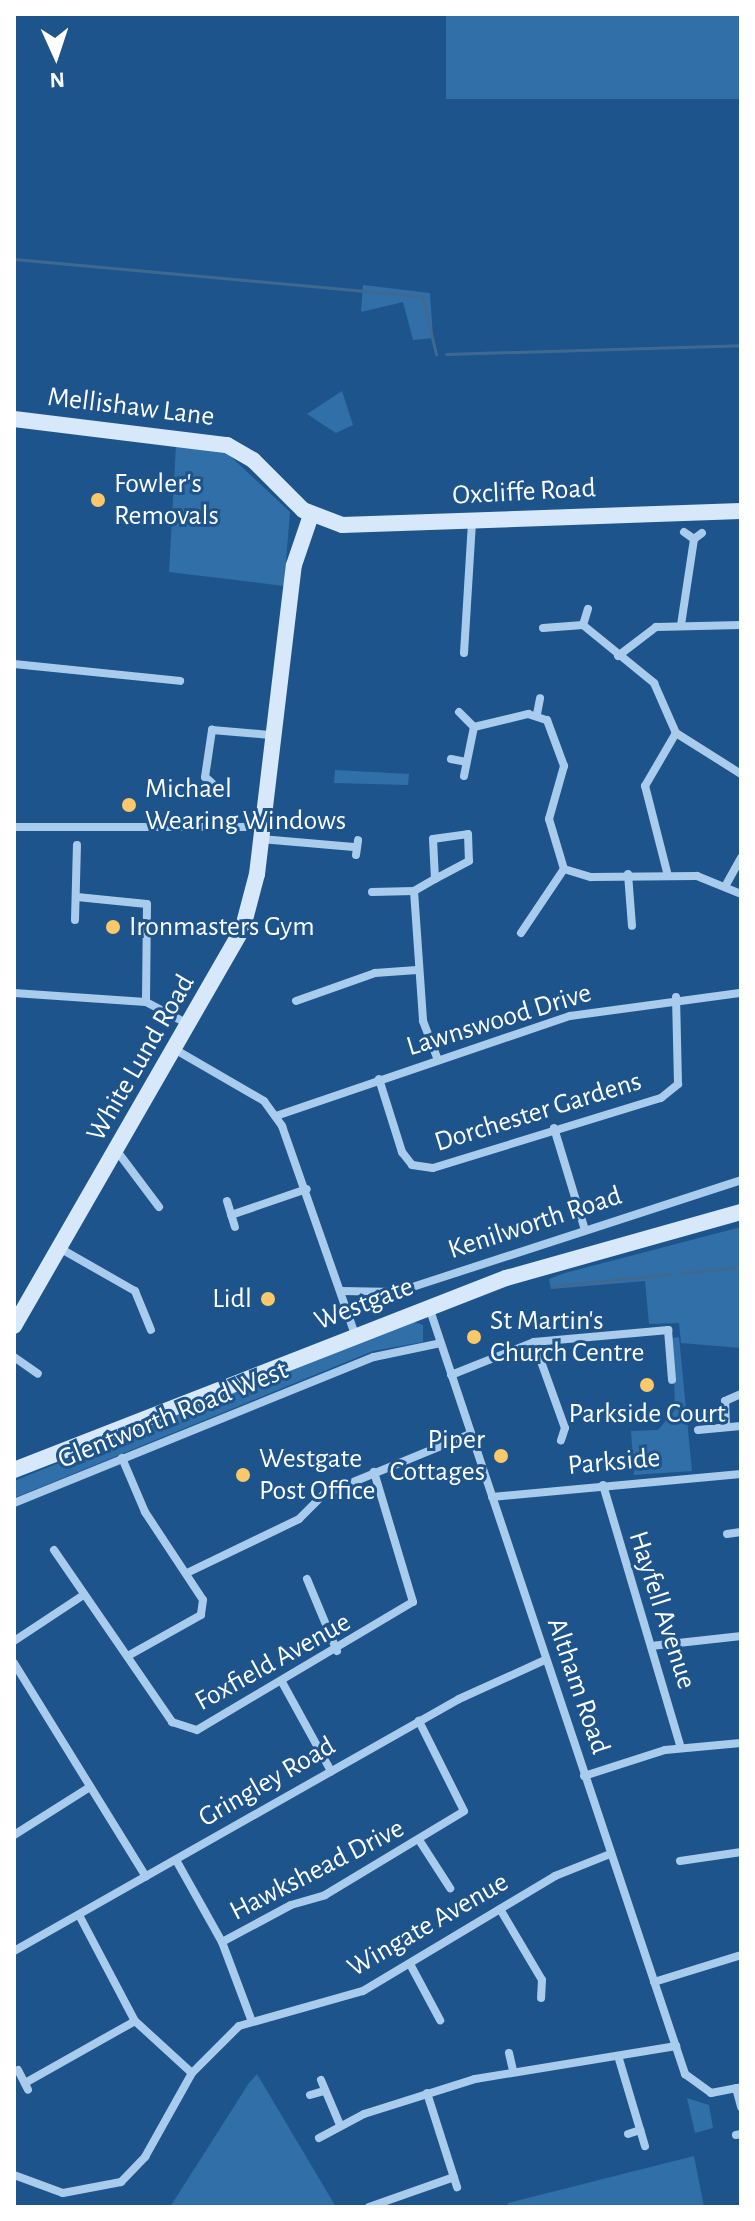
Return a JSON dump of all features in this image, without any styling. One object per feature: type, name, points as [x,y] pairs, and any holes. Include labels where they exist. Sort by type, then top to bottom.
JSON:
[{"type":"street","name":"Mellishaw Lane","points":[[14,419],[227,445],[311,515]]},
{"type":"street","name":"Oxcliffe Road","points":[[311,515],[389,526],[472,520],[741,511]]},
{"type":"street","name":"White Lund Road","points":[[14,1326],[63,1250],[243,927],[262,833],[270,735],[299,537],[311,515]]},
{"type":"street","points":[[464,653],[472,520]]},
{"type":"street","points":[[681,625],[698,536],[684,532]]},
{"type":"street","points":[[583,625],[588,609]]},
{"type":"street","points":[[549,631],[583,625]]},
{"type":"street","points":[[583,625],[654,683],[676,733],[741,774]]},
{"type":"street","points":[[618,656],[644,632],[681,625],[741,625]]},
{"type":"street","points":[[14,664],[180,681]]},
{"type":"street","points":[[537,714],[540,698]]},
{"type":"street","points":[[463,712],[474,727],[464,776]]},
{"type":"street","points":[[474,727],[537,714]]},
{"type":"street","points":[[537,714],[554,728],[562,751],[549,819],[564,869]]},
{"type":"street","points":[[212,783],[205,777],[212,730],[270,735]]},
{"type":"street","points":[[667,872],[645,786],[676,733]]},
{"type":"street","points":[[451,759],[466,762]]},
{"type":"street","points":[[14,827],[262,833],[356,847]]},
{"type":"street","points":[[372,892],[414,891],[469,861],[468,834],[433,839],[435,879]]},
{"type":"street","points":[[75,920],[77,845]]},
{"type":"street","points":[[727,883],[738,859]]},
{"type":"street","points":[[564,869],[628,874],[667,872],[727,883],[741,894]]},
{"type":"street","points":[[510,936],[521,933],[564,869]]},
{"type":"street","points":[[628,874],[634,929]]},
{"type":"street","points":[[414,891],[417,970],[438,1060]]},
{"type":"street","points":[[77,897],[147,904],[146,1002]]},
{"type":"street","points":[[521,933],[528,942]]},
{"type":"street","points":[[296,1001],[375,973],[417,970]]},
{"type":"street","points":[[14,993],[146,1002],[189,1024]]},
{"type":"street","name":"Lawnswood Drive","points":[[276,1116],[570,1016],[676,997],[741,993]]},
{"type":"street","name":"Dorchester Gardens","points":[[379,1079],[412,1165],[433,1168],[554,1128],[661,1098],[678,1084],[676,997]]},
{"type":"street","points":[[176,1050],[264,1101],[276,1116],[307,1189],[355,1335]]},
{"type":"street","points":[[554,1128],[584,1227]]},
{"type":"street","points":[[117,1151],[161,1202]]},
{"type":"street","name":"Kenilworth Road","points":[[341,1291],[397,1292],[584,1227],[741,1180]]},
{"type":"street","points":[[231,1215],[307,1189]]},
{"type":"street","points":[[227,1201],[235,1227]]},
{"type":"street","name":"Westgate","points":[[14,1470],[428,1307],[588,1251],[741,1212]]},
{"type":"street","points":[[63,1250],[135,1291],[151,1330]]},
{"type":"street","name":"Altham Road","points":[[428,1307],[688,2079],[711,2093],[738,2087]]},
{"type":"street","points":[[451,1375],[534,1342],[668,1330],[672,1380]]},
{"type":"street","points":[[534,1342],[565,1428],[561,1440]]},
{"type":"street","name":"Glentworth Road West","points":[[14,1503],[374,1357],[441,1343]]},
{"type":"street","points":[[14,1357],[38,1374]]},
{"type":"street","points":[[726,1427],[725,1401],[741,1394]]},
{"type":"street","points":[[698,1430],[741,1426]]},
{"type":"street","points":[[189,1572],[374,1472],[470,1434]]},
{"type":"street","points":[[122,1458],[145,1512],[189,1572],[201,1615],[128,1656]]},
{"type":"street","name":"Foxfield Avenue","points":[[54,1550],[82,1596],[180,1731],[197,1730],[337,1651],[413,1602],[374,1472]]},
{"type":"street","name":"Parkside","points":[[492,1497],[741,1474]]},
{"type":"street","name":"Hayfell Avenue","points":[[603,1485],[681,1748]]},
{"type":"street","points":[[727,1534],[741,1532]]},
{"type":"street","points":[[307,1579],[337,1651]]},
{"type":"street","points":[[14,1641],[82,1596]]},
{"type":"street","points":[[651,1646],[741,1636]]},
{"type":"street","name":"Gringley Road","points":[[14,1951],[419,1721],[545,1660]]},
{"type":"street","points":[[14,1663],[146,1877]]},
{"type":"street","points":[[282,1682],[331,1771]]},
{"type":"street","name":"Hawkshead Drive","points":[[222,1942],[421,1843],[456,1818],[465,1802],[419,1721]]},
{"type":"street","points":[[584,1776],[681,1748],[741,1743]]},
{"type":"street","points":[[14,1835],[90,1787]]},
{"type":"street","points":[[421,1843],[450,1888]]},
{"type":"street","points":[[680,1861],[741,1852]]},
{"type":"street","name":"Wingate Avenue","points":[[251,2019],[346,1999],[500,1909],[610,1854]]},
{"type":"street","points":[[14,2175],[63,2193],[121,2182],[145,2157],[192,2073],[251,2019],[222,1942],[176,1860]]},
{"type":"street","points":[[500,1909],[542,1980],[541,1998]]},
{"type":"street","points":[[79,1915],[135,2021],[192,2073]]},
{"type":"street","points":[[654,1982],[741,1954],[741,1944]]},
{"type":"street","points":[[410,1964],[440,2020]]},
{"type":"street","points":[[18,2070],[27,2087],[135,2021]]},
{"type":"street","points":[[319,2138],[340,2125],[427,2093],[513,2070],[619,2059],[676,2046]]},
{"type":"street","points":[[509,2053],[513,2070]]},
{"type":"street","points":[[619,2059],[645,2146]]},
{"type":"street","points":[[321,2080],[340,2125]]},
{"type":"street","points":[[738,2087],[741,2107]]},
{"type":"street","points":[[310,2095],[324,2091]]},
{"type":"street","points":[[427,2093],[457,2187]]},
{"type":"street","points":[[628,2134],[640,2130]]},
{"type":"street","points":[[369,2207],[454,2177]]},
{"type":"shaded area","points":[[446,14],[741,14],[741,99],[446,99]]},
{"type":"shaded area","points":[[363,285],[430,293],[433,338],[413,340],[403,302],[361,312]]},
{"type":"shaded area","points":[[342,391],[353,425],[336,433],[307,414]]},
{"type":"shaded area","points":[[176,445],[228,454],[290,512],[284,586],[169,572]]},
{"type":"shaded area","points":[[335,770],[409,774],[408,785],[334,783]]},
{"type":"shaded area","points":[[741,1227],[741,1348],[681,1343],[679,1323],[649,1324],[645,1281],[551,1289],[549,1279],[565,1273]]},
{"type":"shaded area","points":[[411,1321],[423,1325],[423,1342],[373,1351],[14,1498],[14,1481]]},
{"type":"shaded area","points":[[679,1337],[692,1471],[634,1475],[631,1431],[658,1430],[675,1410],[673,1338]]},
{"type":"shaded area","points":[[257,2074],[336,2207],[170,2207],[249,2083]]},
{"type":"shaded area","points":[[687,2098],[709,2105],[713,2128],[695,2133]]},
{"type":"shaded area","points":[[694,2156],[704,2207],[507,2207],[508,2203]]},
{"type":"waterway","points":[[14,259],[422,296],[436,354]]},
{"type":"waterway","points":[[446,354],[741,345]]},
{"type":"waterway","points":[[681,1273],[741,1267]]},
{"type":"waterway","points":[[552,1286],[670,1274]]},
{"type":"place","name":"Fowler's Removals","points":[[98,500]]},
{"type":"place","name":"Michael Wearing Windows","points":[[129,805]]},
{"type":"place","name":"Ironmasters Gym","points":[[113,927]]},
{"type":"place","name":"Lidl","points":[[268,1299]]},
{"type":"place","name":"St Martin's Church Centre","points":[[474,1337]]},
{"type":"place","name":"Parkside Court","points":[[647,1385]]},
{"type":"place","name":"Piper Cottages","points":[[501,1456]]},
{"type":"place","name":"Westgate Post Office","points":[[243,1475]]}]
